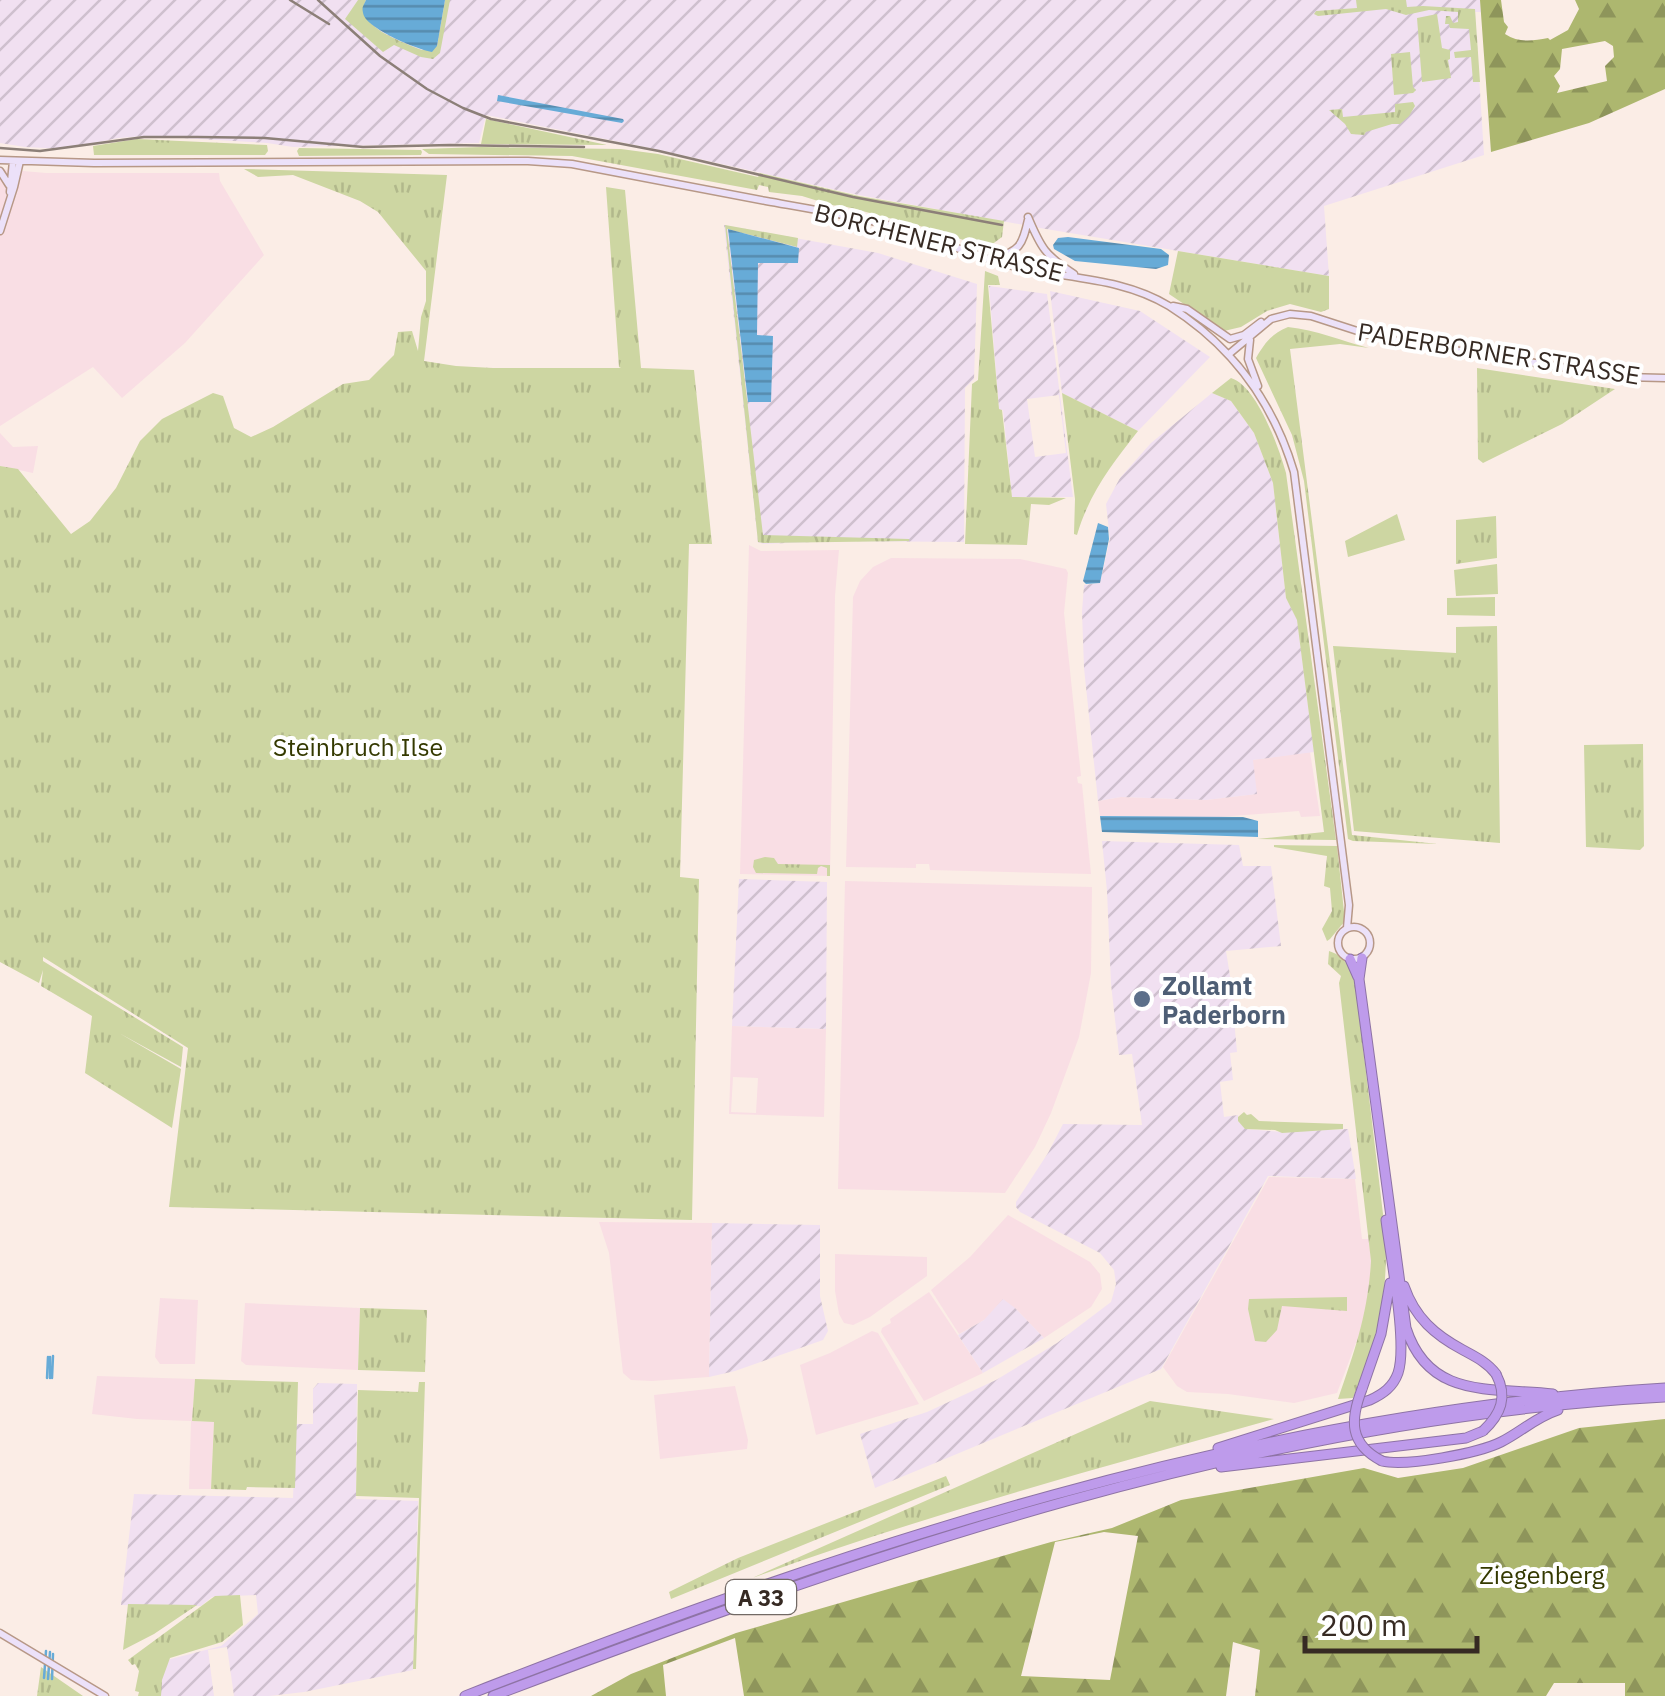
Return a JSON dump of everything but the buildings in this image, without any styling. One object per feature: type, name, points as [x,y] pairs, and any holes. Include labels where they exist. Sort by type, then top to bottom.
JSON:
[{"type":"highway","points":[[1356,958],[1379,1133],[1381,1180],[1411,1342],[1427,1366],[1462,1386],[1574,1400]]},
{"type":"highway","points":[[1184,1470],[1196,1472],[1466,1438],[1494,1420],[1502,1400],[1496,1374],[1483,1361],[1440,1338],[1420,1319],[1394,1256]]},
{"type":"highway","points":[[1394,1256],[1381,1334],[1354,1416],[1357,1438],[1367,1452],[1382,1462],[1406,1463],[1485,1448],[1574,1400]]},
{"type":"highway","points":[[1204,1456],[1224,1445],[1370,1400],[1390,1388],[1398,1374],[1402,1348],[1394,1256]]},
{"type":"highway","name":"A 33","points":[[492,1696],[854,1565],[1016,1514],[1184,1470],[1366,1432],[1665,1388]]},
{"type":"highway","name":"A 33","points":[[465,1696],[660,1622],[888,1544],[1052,1494],[1204,1456],[1366,1422],[1508,1402],[1665,1398]]},
{"type":"main road","name":"BORCHENER STRASSE","points":[[0,160],[572,164],[902,229],[1022,268],[1105,282],[1167,305],[1229,354],[1262,397],[1284,438],[1294,472],[1349,905],[1346,928]]},
{"type":"main road","points":[[10,198],[16,161]]},
{"type":"main road","points":[[0,231],[16,161]]},
{"type":"main road","points":[[0,172],[10,186]]},
{"type":"main road","points":[[993,260],[1016,251],[1024,241],[1028,217],[1042,249],[1079,277]]},
{"type":"main road","points":[[1167,305],[1187,309],[1230,338],[1244,336],[1271,319]]},
{"type":"main road","name":"PADERBORNER STRASSE","points":[[1271,319],[1290,314],[1310,316],[1379,338],[1623,378],[1665,378]]},
{"type":"main road","points":[[1229,354],[1271,319]]},
{"type":"main road","points":[[1250,338],[1248,359],[1262,397]]},
{"type":"main road","name":"BORCHENER STRASSE","points":[[1349,905],[1358,926]]},
{"type":"main road","points":[[1358,926],[1371,941],[1369,951],[1356,958],[1341,953],[1338,944],[1346,928],[1358,926]]},
{"type":"main road","points":[[0,1633],[105,1696]]},
{"type":"shaded area","points":[[0,0],[366,0],[363,5],[422,50],[445,0],[1480,0],[1481,12],[1475,12],[1484,155],[1324,206],[1329,276],[859,195],[486,115],[479,143],[293,147],[145,136],[64,149],[25,147],[0,143]]},
{"type":"shaded area","points":[[0,169],[46,173],[219,173],[264,255],[185,343],[122,398],[93,367],[0,426]]},
{"type":"shaded area","points":[[724,225],[878,253],[977,284],[974,379],[965,388],[964,542],[758,542]]},
{"type":"shaded area","points":[[989,286],[1047,294],[1073,497],[1012,497],[1003,410],[999,410]],"holes":[[[1059,395],[1066,453],[1035,457],[1027,399]]]},
{"type":"shaded area","points":[[1050,291],[1140,311],[1210,357],[1138,431],[1062,393]]},
{"type":"shaded area","points":[[1212,393],[1231,401],[1254,433],[1273,483],[1286,598],[1297,619],[1314,752],[1253,760],[1257,794],[1206,800],[1121,797],[1098,801],[1082,612],[1084,585],[1100,583],[1110,539],[1106,504],[1120,478],[1151,443]]},
{"type":"shaded area","points":[[0,433],[13,447],[38,446],[33,473],[0,466]]},
{"type":"shaded area","points":[[749,545],[761,551],[839,550],[830,876],[740,874]]},
{"type":"shaded area","points":[[891,558],[1020,559],[1066,569],[1064,613],[1081,776],[1077,777],[1082,784],[1091,874],[930,870],[929,864],[916,864],[916,868],[846,867],[853,597],[860,581],[873,567]]},
{"type":"shaded area","points":[[1310,752],[1320,816],[1301,817],[1299,811],[1205,818],[1100,816],[1098,801],[1121,797],[1206,800],[1256,794],[1252,760]]},
{"type":"shaded area","points":[[1102,841],[1239,845],[1243,866],[1271,866],[1281,946],[1226,951],[1236,1013],[1237,1052],[1230,1053],[1233,1080],[1220,1082],[1224,1117],[1238,1115],[1246,1129],[1348,1129],[1356,1179],[1268,1176],[1161,1369],[875,1488],[860,1434],[927,1412],[996,1380],[1057,1343],[1111,1302],[1116,1284],[1114,1270],[1100,1253],[1016,1207],[1063,1124],[1142,1125],[1132,1054],[1119,1055]]},
{"type":"shaded area","points":[[739,879],[827,882],[826,1029],[732,1026]]},
{"type":"shaded area","points":[[845,881],[1092,887],[1091,973],[1079,1037],[1035,1147],[1005,1193],[838,1189]]},
{"type":"shaded area","points":[[732,1026],[826,1029],[824,1117],[729,1114]],"holes":[[[733,1077],[758,1078],[756,1113],[731,1112]]]},
{"type":"shaded area","points":[[1269,1177],[1355,1179],[1362,1239],[1369,1239],[1369,1295],[1337,1393],[1294,1403],[1187,1392],[1177,1386],[1163,1367]]},
{"type":"shaded area","points":[[1008,1215],[1090,1262],[1100,1274],[1102,1289],[1091,1307],[1044,1338],[1015,1308],[959,1334],[931,1290],[970,1257]]},
{"type":"shaded area","points":[[599,1222],[712,1223],[709,1377],[652,1381],[631,1380],[623,1373],[609,1253]]},
{"type":"shaded area","points":[[712,1223],[820,1225],[820,1296],[828,1331],[823,1340],[709,1377]]},
{"type":"shaded area","points":[[835,1254],[927,1257],[927,1276],[870,1317],[853,1325],[844,1323],[835,1291]]},
{"type":"shaded area","points":[[929,1292],[983,1373],[924,1401],[881,1332],[891,1323],[890,1319]]},
{"type":"shaded area","points":[[160,1298],[198,1300],[195,1364],[160,1364],[155,1357]]},
{"type":"shaded area","points":[[1003,1299],[1044,1338],[983,1373],[958,1335],[984,1320]]},
{"type":"shaded area","points":[[245,1303],[360,1308],[358,1370],[246,1365],[241,1361]]},
{"type":"shaded area","points":[[872,1331],[878,1333],[919,1404],[816,1435],[800,1365]]},
{"type":"shaded area","points":[[97,1376],[195,1379],[192,1421],[214,1422],[211,1489],[189,1489],[191,1421],[92,1414]]},
{"type":"shaded area","points":[[318,1383],[357,1384],[356,1499],[418,1501],[413,1670],[304,1692],[234,1696],[227,1647],[208,1650],[214,1696],[160,1696],[167,1660],[221,1646],[258,1614],[256,1595],[212,1597],[201,1606],[121,1605],[134,1494],[293,1498],[296,1424],[313,1424],[313,1389]]},
{"type":"shaded area","points":[[735,1386],[747,1449],[660,1459],[654,1395]]},
{"type":"green space","points":[[358,0],[366,0],[364,9],[373,25],[422,50],[437,46],[445,0],[450,0],[440,53],[433,59],[421,57],[394,45],[383,52],[345,19]]},
{"type":"green space","points":[[1356,0],[1406,0],[1407,7],[1475,9],[1480,82],[1473,82],[1471,57],[1455,58],[1454,52],[1471,50],[1469,29],[1445,24],[1446,16],[1453,23],[1458,22],[1458,12],[1429,10],[1406,15],[1386,9],[1314,14],[1357,8]]},
{"type":"green space","points":[[1480,0],[1501,0],[1508,27],[1505,34],[1515,39],[1550,40],[1568,30],[1579,9],[1575,0],[1665,0],[1665,89],[1589,123],[1491,152]],"holes":[[[1605,41],[1613,46],[1614,57],[1605,66],[1607,81],[1557,93],[1560,86],[1554,76],[1560,69],[1562,49]]]},
{"type":"green space","points":[[1437,14],[1442,48],[1450,50],[1451,78],[1422,82],[1417,18]]},
{"type":"green space","points":[[1410,52],[1416,90],[1394,95],[1391,54]]},
{"type":"green space","points":[[1413,102],[1415,106],[1400,124],[1364,135],[1351,134],[1329,110],[1342,109],[1343,117],[1395,112],[1395,104]]},
{"type":"green space","points":[[486,119],[607,145],[481,144]]},
{"type":"green space","points":[[137,139],[267,145],[268,151],[265,155],[94,155],[93,146]]},
{"type":"green space","points":[[299,148],[421,150],[422,152],[299,156]]},
{"type":"green space","points":[[422,149],[621,149],[658,154],[758,177],[760,173],[859,196],[1004,221],[1002,237],[987,248],[847,207],[769,192],[768,187],[759,185],[757,190],[572,156],[429,154]]},
{"type":"green space","name":"Steinbruch Ilse","points":[[244,169],[447,175],[424,361],[456,366],[621,368],[606,187],[625,190],[641,368],[694,370],[712,544],[689,544],[680,877],[699,879],[692,1220],[169,1207],[188,1048],[43,957],[43,961],[183,1047],[181,1067],[119,1033],[181,1069],[172,1128],[85,1073],[92,1016],[41,986],[43,970],[39,983],[0,962],[0,466],[18,469],[71,534],[90,521],[116,488],[140,441],[162,419],[213,393],[223,396],[234,428],[251,437],[343,384],[369,380],[394,355],[398,332],[412,331],[418,351],[426,271],[378,212],[293,175],[258,177]]},
{"type":"green space","points":[[725,225],[798,238],[797,247],[727,229],[763,535],[909,541],[758,542]]},
{"type":"green space","points":[[1178,251],[1329,276],[1329,309],[1321,312],[1290,304],[1224,331],[1169,294]]},
{"type":"green space","points":[[985,271],[998,276],[1000,285],[988,285],[999,409],[1012,497],[1066,498],[1049,505],[1031,504],[1027,545],[965,544],[972,384],[978,380]]},
{"type":"green space","points":[[1288,327],[1369,348],[1340,344],[1290,349],[1352,835],[1438,844],[1348,839],[1304,481],[1292,435],[1256,358],[1269,339]]},
{"type":"green space","points":[[1477,368],[1615,389],[1562,424],[1483,463],[1478,459]]},
{"type":"green space","points":[[1231,378],[1241,383],[1258,405],[1286,473],[1336,840],[1257,839],[1324,832],[1297,620],[1286,598],[1273,483],[1254,433],[1231,401],[1212,393]]},
{"type":"green space","points":[[1062,393],[1138,431],[1095,493],[1077,535],[1074,534],[1075,499]]},
{"type":"green space","points":[[1397,514],[1405,540],[1348,557],[1345,541]]},
{"type":"green space","points":[[1496,516],[1497,558],[1456,564],[1456,520]]},
{"type":"green space","points":[[1497,564],[1498,594],[1456,596],[1454,570]]},
{"type":"green space","points":[[1495,597],[1495,616],[1447,615],[1447,598]]},
{"type":"green space","points":[[1497,626],[1500,843],[1354,831],[1333,646],[1456,653],[1456,627]]},
{"type":"green space","points":[[1643,744],[1644,846],[1640,850],[1586,847],[1584,745]]},
{"type":"green space","points":[[1274,845],[1337,846],[1345,921],[1327,941],[1322,929],[1332,911],[1330,888],[1324,886],[1327,856]]},
{"type":"green space","points":[[774,858],[778,864],[830,865],[830,876],[827,868],[821,866],[817,874],[756,873],[754,860]]},
{"type":"green space","points":[[1329,951],[1348,965],[1356,988],[1386,1239],[1385,1283],[1374,1339],[1353,1398],[1338,1399],[1364,1315],[1371,1261],[1341,976],[1328,964]]},
{"type":"green space","points":[[1244,1112],[1259,1121],[1343,1124],[1343,1129],[1282,1133],[1245,1129],[1238,1121]]},
{"type":"green space","points":[[1347,1297],[1347,1311],[1282,1306],[1277,1330],[1266,1342],[1255,1341],[1249,1299]]},
{"type":"green space","points":[[360,1308],[427,1310],[425,1372],[358,1370]]},
{"type":"green space","points":[[195,1379],[298,1382],[295,1488],[211,1489],[214,1422],[192,1421]]},
{"type":"green space","points":[[419,1382],[425,1382],[413,1669],[419,1498],[356,1496],[358,1390],[418,1392]]},
{"type":"green space","points":[[1150,1401],[1274,1419],[946,1513],[752,1578]]},
{"type":"green space","name":"Ziegenberg","points":[[1665,1419],[1665,1696],[1625,1696],[1625,1683],[1554,1683],[1546,1696],[1255,1696],[1260,1650],[1233,1642],[1226,1696],[744,1696],[735,1638],[663,1665],[666,1696],[591,1696],[631,1674],[736,1633],[1051,1542],[1112,1528],[1181,1500],[1364,1468],[1398,1478],[1463,1468],[1579,1428]],"holes":[[[1104,1532],[1138,1536],[1110,1680],[1021,1676],[1055,1542]]]},
{"type":"green space","points":[[946,1476],[950,1485],[671,1599],[669,1592],[738,1558]]},
{"type":"green space","points":[[240,1595],[243,1625],[222,1642],[170,1658],[161,1696],[138,1696],[135,1691],[139,1671],[128,1660],[215,1596]]},
{"type":"green space","points":[[128,1604],[197,1605],[123,1650]]},
{"type":"green space","points":[[41,1667],[83,1696],[37,1696]]},
{"type":"water","points":[[366,0],[445,0],[437,46],[432,52],[425,50],[375,27],[364,16]]},
{"type":"water","points":[[498,95],[623,119],[624,121],[497,101]]},
{"type":"water","points":[[728,229],[799,248],[798,263],[758,263],[757,335],[773,336],[771,402],[748,402]]},
{"type":"water","points":[[1058,238],[1161,249],[1169,255],[1168,265],[1156,269],[1075,261],[1054,249]]},
{"type":"water","points":[[1098,523],[1108,527],[1109,539],[1100,583],[1086,584],[1083,581]]},
{"type":"water","points":[[1100,816],[1243,817],[1258,821],[1258,837],[1102,832]]},
{"type":"waterway","points":[[52,1378],[53,1356]]},
{"type":"waterway","points":[[47,1378],[48,1357]]},
{"type":"waterway","points":[[50,1357],[50,1378]]},
{"type":"waterway","points":[[44,1678],[46,1651]]},
{"type":"waterway","points":[[48,1679],[50,1652]]},
{"type":"waterway","points":[[52,1679],[53,1654]]},
{"type":"railway","points":[[290,0],[329,24]]},
{"type":"railway","points":[[318,0],[380,56],[427,89],[491,119],[1002,225]]},
{"type":"railway","points":[[0,148],[40,151],[144,137],[265,138],[363,147],[584,147]]},
{"type":"place","name":"Zollamt Paderborn","points":[[1142,999]]}]
